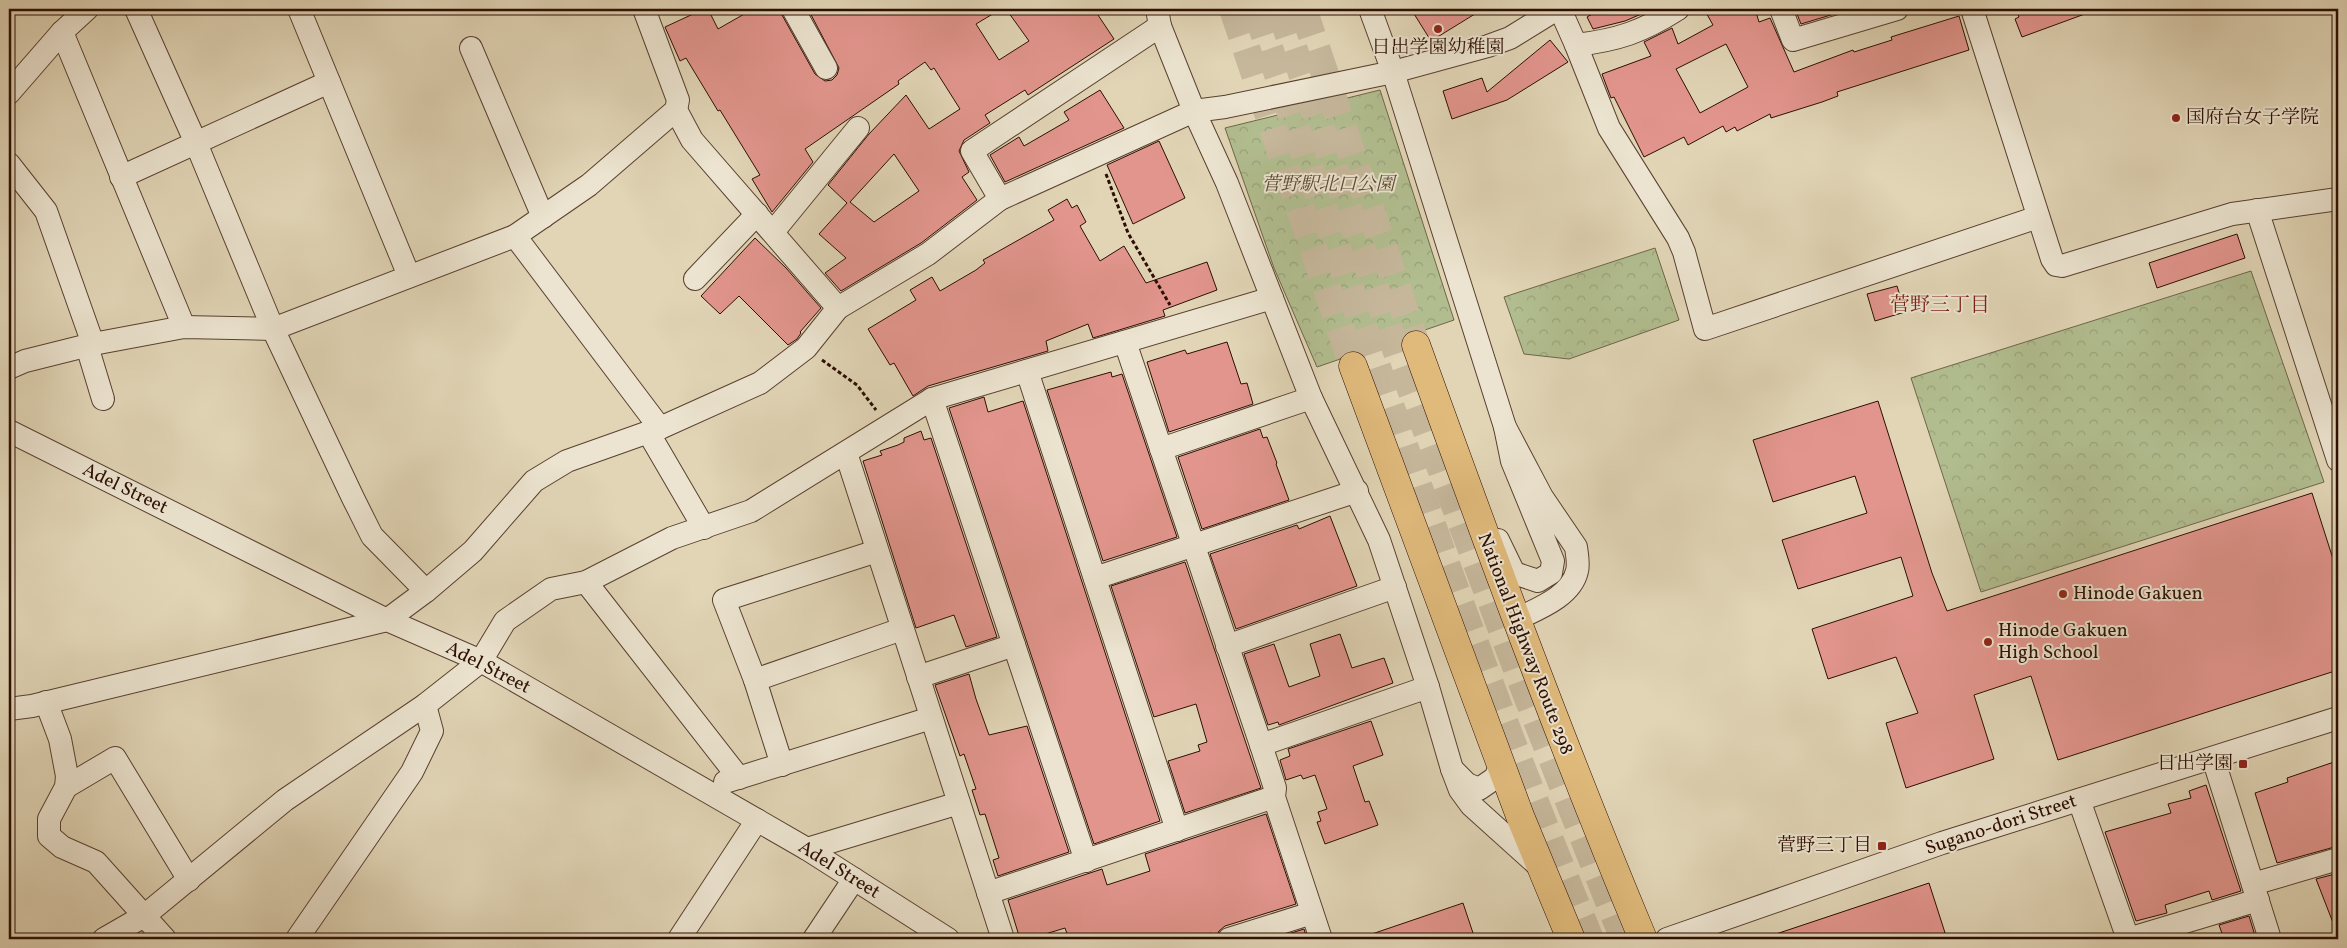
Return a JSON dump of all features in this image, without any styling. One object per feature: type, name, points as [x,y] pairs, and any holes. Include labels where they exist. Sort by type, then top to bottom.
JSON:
[{"type":"highway","name":"National Highway Route 298","points":[[1416,345],[1515,620],[1582,792],[1643,939]]},
{"type":"highway","points":[[1353,366],[1501,765],[1571,939]]},
{"type":"street","points":[[9,93],[62,32],[87,9]]},
{"type":"street","points":[[136,9],[196,143],[273,329],[372,536],[426,591]]},
{"type":"street","points":[[298,9],[409,276]]},
{"type":"street","points":[[9,368],[25,361],[90,345],[184,327],[273,329],[515,236],[589,185],[676,110],[678,100],[644,9]]},
{"type":"street","points":[[793,9],[826,68]]},
{"type":"street","points":[[1370,9],[1392,72],[1505,427],[1512,461],[1553,561],[1551,573],[1538,581],[1514,572],[1497,538],[1481,527]]},
{"type":"street","points":[[9,709],[46,702],[387,620],[426,591],[473,551],[534,481],[567,461],[654,430],[760,383],[806,348],[838,308],[928,254],[1000,199],[1194,111],[1226,107],[1392,72],[1510,38],[1558,9],[1576,45],[1609,128],[1678,238],[1684,252],[1705,329],[2038,217]]},
{"type":"street","points":[[1576,45],[1625,36],[1649,27],[1678,9]]},
{"type":"street","points":[[1781,9],[1793,40],[1897,9]]},
{"type":"street","points":[[1972,9],[2038,217],[2052,259],[2056,265],[2062,266],[2232,214],[2338,200]]},
{"type":"street","points":[[1000,199],[972,150],[1158,17],[1194,111],[1227,183],[1311,398],[1379,540],[1460,790],[1471,805],[1542,870]]},
{"type":"street","points":[[62,32],[184,327]]},
{"type":"street","points":[[471,48],[543,218]]},
{"type":"street","points":[[121,177],[329,82]]},
{"type":"street","points":[[676,110],[692,140],[838,308]]},
{"type":"street","points":[[773,232],[858,128]]},
{"type":"street","points":[[9,164],[46,211],[90,345],[103,399]]},
{"type":"street","points":[[2257,210],[2338,460]]},
{"type":"street","points":[[695,279],[757,214]]},
{"type":"street","points":[[515,236],[654,430],[704,528]]},
{"type":"street","points":[[104,939],[144,916],[285,800],[425,705],[481,661],[505,621],[551,589],[586,582],[672,538],[751,511],[932,399],[1272,298]]},
{"type":"street","points":[[1125,342],[1261,745],[1275,788],[1274,797],[1321,939]]},
{"type":"street","points":[[1027,371],[1178,830]]},
{"type":"street","points":[[1160,449],[1311,398]]},
{"type":"street","points":[[932,399],[1086,861]]},
{"type":"street","points":[[1505,427],[1542,497],[1576,547],[1578,570],[1573,583],[1554,599],[1515,620]]},
{"type":"street","name":"Adel Street","points":[[9,431],[387,620],[481,661],[807,849],[948,939]]},
{"type":"street","points":[[846,453],[1003,939]]},
{"type":"street","points":[[1095,578],[1357,491]]},
{"type":"street","points":[[782,764],[755,680],[724,600],[877,551]]},
{"type":"street","points":[[586,582],[739,778]]},
{"type":"street","points":[[1227,646],[1395,586]]},
{"type":"street","points":[[755,680],[902,629]]},
{"type":"street","points":[[918,677],[1014,645]]},
{"type":"street","points":[[1261,745],[1428,687]]},
{"type":"street","points":[[46,702],[60,738],[68,776],[66,787],[49,819],[49,836],[62,847],[96,862],[165,939]]},
{"type":"street","points":[[297,939],[412,772],[432,731],[425,705]]},
{"type":"street","points":[[704,788],[931,718]]},
{"type":"street","name":"Sugano-dori Street","points":[[1667,939],[1942,843],[2338,718]]},
{"type":"street","points":[[66,787],[116,758],[189,880]]},
{"type":"street","points":[[2213,758],[2270,939]]},
{"type":"street","points":[[1452,769],[1467,784],[1479,789],[1495,778],[1501,765]]},
{"type":"street","points":[[988,893],[1274,797]]},
{"type":"street","points":[[2079,800],[2128,939],[2256,892],[2338,859]]},
{"type":"street","points":[[807,849],[959,803]]},
{"type":"street","points":[[679,939],[758,820]]},
{"type":"street","points":[[814,939],[854,879]]},
{"type":"street","points":[[1229,939],[1312,913]]},
{"type":"path","points":[[1099,155],[1128,233],[1181,325]]},
{"type":"path","points":[[806,348],[857,385],[889,426]]},
{"type":"green space","name":"菅野駅北口公園","points":[[1380,90],[1454,320],[1317,367],[1274,268],[1225,128]]},
{"type":"green space","points":[[1655,248],[1679,320],[1569,359],[1524,354],[1504,297]]},
{"type":"green space","points":[[2251,271],[2324,482],[1981,592],[1911,378]]},
{"type":"building","points":[[704,9],[708,9],[718,29],[753,9],[780,9],[815,74],[825,81],[832,80],[837,75],[839,68],[808,9],[1001,9],[976,24],[999,60],[1029,41],[1006,9],[1094,9],[1114,39],[1028,95],[1025,90],[985,115],[990,123],[964,140],[959,151],[969,172],[962,177],[977,200],[921,243],[841,291],[825,273],[846,258],[819,234],[847,203],[828,185],[869,134],[906,95],[929,129],[960,109],[934,68],[931,70],[925,62],[898,81],[899,84],[805,149],[813,162],[772,212],[752,179],[760,175],[686,58],[680,61],[665,27]],"holes":[[[894,154],[919,191],[874,222],[850,202]]]},
{"type":"building","points":[[1411,9],[1483,9],[1431,41]]},
{"type":"building","points":[[1589,9],[1653,9],[1625,21],[1593,29],[1587,17],[1592,14]]},
{"type":"building","points":[[1704,9],[1755,9],[1759,22],[1770,18],[1794,72],[1853,50],[1854,52],[1892,40],[1891,37],[1959,16],[1969,50],[1837,92],[1838,96],[1822,102],[1771,118],[1770,114],[1737,131],[1735,127],[1726,132],[1723,126],[1688,145],[1684,137],[1644,157],[1614,97],[1611,98],[1602,74],[1651,56],[1644,42],[1672,28],[1678,44],[1713,25]],"holes":[[[1726,44],[1748,87],[1700,113],[1676,69]]]},
{"type":"building","points":[[1795,9],[1843,9],[1844,11],[1801,24]]},
{"type":"building","points":[[2016,9],[2093,9],[2093,11],[2022,37],[2015,19],[2019,17]]},
{"type":"building","points":[[1550,40],[1568,62],[1507,100],[1452,119],[1443,91],[1482,78],[1487,92]]},
{"type":"building","points":[[1100,90],[1124,128],[1005,182],[990,155],[1019,137],[1024,146],[1069,120],[1064,112]]},
{"type":"building","points":[[1159,141],[1185,198],[1133,224],[1107,165]]},
{"type":"building","points":[[1067,199],[1072,208],[1077,205],[1086,222],[1080,226],[1100,261],[1124,246],[1146,283],[1207,262],[1217,290],[1163,310],[1165,316],[1093,338],[1088,324],[1046,341],[1048,351],[928,386],[913,396],[894,363],[890,365],[868,329],[916,300],[910,290],[932,277],[940,291],[976,270],[985,263],[983,260],[1054,220],[1048,210]]},
{"type":"building","points":[[2237,234],[2245,258],[2157,288],[2149,263]]},
{"type":"building","points":[[755,238],[786,268],[821,308],[800,332],[797,339],[788,345],[739,296],[720,314],[701,296]]},
{"type":"building","points":[[1897,286],[1905,312],[1875,321],[1867,294]]},
{"type":"building","points":[[1227,342],[1241,384],[1247,383],[1253,404],[1169,432],[1147,362],[1185,350],[1187,354]]},
{"type":"building","points":[[1111,372],[1112,377],[1122,374],[1177,537],[1103,561],[1047,390]]},
{"type":"building","points":[[984,397],[988,412],[1023,401],[1160,821],[1094,844],[949,408]]},
{"type":"building","points":[[1878,401],[1932,573],[1947,611],[2312,493],[2334,562],[2338,561],[2338,670],[2058,760],[2031,676],[1974,695],[1994,759],[1906,788],[1886,723],[1918,713],[1896,657],[1828,679],[1812,629],[1913,596],[1901,557],[1798,589],[1782,540],[1867,513],[1855,476],[1773,502],[1753,440]]},
{"type":"building","points":[[1260,429],[1263,438],[1267,437],[1289,500],[1202,529],[1178,457]]},
{"type":"building","points":[[921,431],[924,440],[931,438],[997,637],[966,647],[954,615],[916,628],[863,461],[882,455],[880,451],[898,445],[904,442],[904,438]]},
{"type":"building","points":[[1330,516],[1357,586],[1236,629],[1210,554],[1297,525],[1299,529]]},
{"type":"building","points":[[1185,562],[1261,788],[1185,813],[1168,761],[1200,751],[1198,745],[1207,742],[1196,704],[1154,717],[1111,586]]},
{"type":"building","points":[[1340,634],[1352,668],[1384,658],[1393,683],[1279,725],[1278,722],[1268,725],[1244,654],[1274,644],[1289,687],[1320,676],[1310,644]]},
{"type":"building","points":[[969,674],[989,735],[1027,726],[1069,852],[998,876],[993,860],[999,858],[985,814],[980,815],[972,790],[976,789],[964,754],[960,756],[935,685]]},
{"type":"building","points":[[1371,721],[1383,755],[1353,766],[1365,802],[1369,801],[1378,825],[1325,844],[1317,822],[1321,821],[1318,812],[1327,809],[1315,775],[1303,779],[1301,775],[1286,780],[1280,760],[1290,756],[1288,749]]},
{"type":"building","points":[[2334,762],[2338,775],[2338,846],[2277,863],[2255,793],[2288,782],[2287,778]]},
{"type":"building","points":[[2206,785],[2241,891],[2212,900],[2209,891],[2165,905],[2167,913],[2136,921],[2105,832],[2171,813],[2168,804],[2191,798],[2189,791]]},
{"type":"building","points":[[1266,814],[1296,904],[1225,926],[1219,931],[1216,939],[1212,939],[1211,933],[1193,939],[1069,939],[1065,928],[1029,939],[1020,939],[1008,900],[1102,869],[1107,885],[1150,871],[1145,854]]},
{"type":"building","points":[[2335,874],[2338,882],[2337,933],[2316,879]]},
{"type":"building","points":[[1929,883],[1947,939],[1771,939],[1770,936]]},
{"type":"building","points":[[1463,903],[1475,939],[1366,939],[1366,936]]},
{"type":"building","points":[[2249,916],[2256,939],[2224,939],[2219,925]]},
{"type":"building","points":[[1304,929],[1307,939],[1272,939]]},
{"type":"tunnel","points":[[1233,9],[1353,366]]},
{"type":"tunnel","points":[[1256,9],[1415,477],[1499,709],[1590,939]]},
{"type":"tunnel","points":[[1280,9],[1398,355],[1528,698],[1624,939]]},
{"type":"tunnel","points":[[1303,9],[1416,345]]},
{"type":"place","name":"日出学園幼稚園","points":[[1438,29]]},
{"type":"place","name":"国府台女子学院","points":[[2176,118]]},
{"type":"place","name":"Hinode Gakuen","points":[[2063,594]]},
{"type":"place","name":"Hinode Gakuen High School","points":[[1988,642]]},
{"type":"place","name":"日出学園","points":[[2243,764]]},
{"type":"place","name":"菅野三丁目","points":[[1882,846]]},
{"type":"district","name":"菅野三丁目","points":[[1940,306]]}]
